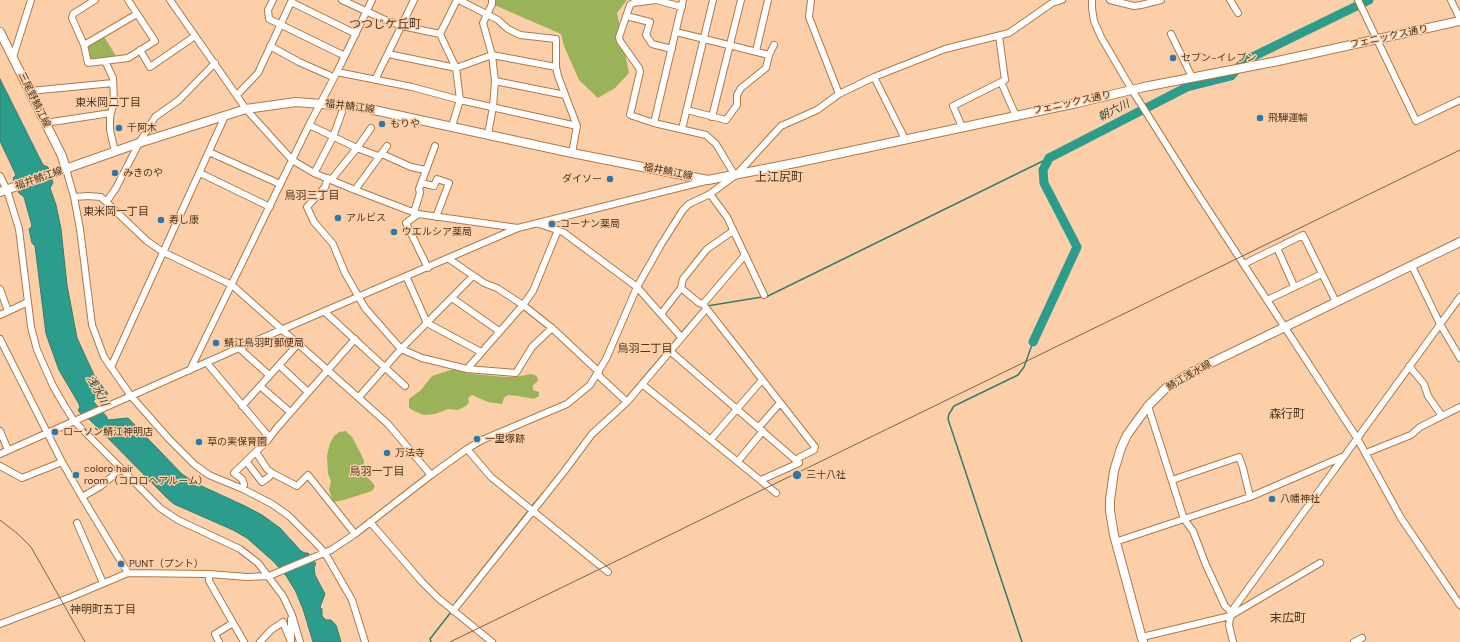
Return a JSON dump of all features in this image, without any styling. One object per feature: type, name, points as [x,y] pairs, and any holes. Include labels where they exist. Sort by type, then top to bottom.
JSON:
[{"type":"main road","name":"フェニックス通り","points":[[708,180],[1016,116],[1460,20]]},
{"type":"main road","name":"三尾野鯖江線","points":[[0,32],[62,156],[62,170]]},
{"type":"main road","name":"福井鯖江線","points":[[7,190],[139,143],[246,109],[296,102],[360,107],[572,153],[708,180]]},
{"type":"main road","name":"鯖江浅水線","points":[[1142,640],[1115,542],[1110,511],[1111,488],[1114,471],[1127,435],[1148,406],[1161,393],[1178,380],[1460,242]]},
{"type":"street","points":[[13,57],[31,0]]},
{"type":"street","points":[[91,1],[73,14],[72,18],[84,45],[88,63],[128,58],[155,41],[128,0]]},
{"type":"street","points":[[170,0],[246,109],[292,160],[314,173],[416,213],[518,228]]},
{"type":"street","points":[[273,0],[268,10],[269,19],[345,56]]},
{"type":"street","points":[[342,0],[402,26],[440,34]]},
{"type":"street","points":[[190,370],[309,125],[372,0]]},
{"type":"street","points":[[375,80],[414,0]]},
{"type":"street","points":[[440,34],[458,0],[498,20],[508,29],[520,35],[556,38],[556,67],[577,126],[572,153]]},
{"type":"street","points":[[488,134],[493,107],[495,81],[492,55],[483,23],[492,4],[492,0]]},
{"type":"street","points":[[654,123],[682,3],[656,0],[633,3],[629,7],[619,36],[620,41],[639,68],[640,72],[630,114],[654,123],[706,135],[716,144],[735,174]]},
{"type":"street","points":[[682,129],[713,0]]},
{"type":"street","points":[[712,117],[741,0]]},
{"type":"street","points":[[756,51],[768,0]]},
{"type":"street","points":[[812,0],[809,17],[839,94]]},
{"type":"street","points":[[0,624],[128,573],[209,574],[247,577],[269,576],[325,553],[355,534],[430,474],[467,448],[482,440],[567,404],[590,385],[606,359],[637,287],[683,210],[696,200],[710,194],[735,174],[781,126],[817,110],[839,94],[874,77],[945,49],[1009,33],[1051,2],[1062,0]]},
{"type":"street","points":[[1092,0],[1094,21],[1101,38],[1132,90],[1357,438],[1402,518],[1460,605]]},
{"type":"street","points":[[1110,0],[1134,6],[1140,6],[1161,0]]},
{"type":"street","points":[[1230,0],[1238,13]]},
{"type":"street","points":[[1451,0],[1460,20]]},
{"type":"street","points":[[237,95],[258,73],[292,1],[356,34]]},
{"type":"street","points":[[1360,3],[1416,121],[1460,100]]},
{"type":"street","points":[[84,45],[137,14]]},
{"type":"street","points":[[626,16],[650,22],[646,35],[652,44],[672,49]]},
{"type":"street","points":[[676,32],[769,54]]},
{"type":"street","points":[[440,34],[456,68],[460,100],[452,126]]},
{"type":"street","points":[[1171,34],[1192,77]]},
{"type":"street","points":[[140,50],[150,67],[195,36]]},
{"type":"street","points":[[962,127],[953,106],[1005,80],[999,36]]},
{"type":"street","points":[[687,110],[726,120],[737,105],[737,95],[741,88],[766,68],[769,54],[774,45]]},
{"type":"street","points":[[270,46],[299,62],[333,77]]},
{"type":"street","points":[[388,54],[456,68],[492,55],[556,67]]},
{"type":"street","points":[[105,61],[113,78],[114,102],[111,113],[110,130],[115,152]]},
{"type":"street","points":[[107,201],[116,188],[139,143],[155,117],[179,100],[215,64]]},
{"type":"street","points":[[337,72],[412,87],[460,100],[577,126]]},
{"type":"street","points":[[874,77],[905,139]]},
{"type":"street","points":[[495,81],[565,95]]},
{"type":"street","points":[[1002,82],[1016,116]]},
{"type":"street","points":[[30,91],[113,83]]},
{"type":"street","points":[[314,173],[332,137],[342,112]]},
{"type":"street","points":[[45,123],[111,113]]},
{"type":"street","points":[[111,367],[225,116]]},
{"type":"street","points":[[309,125],[357,148],[378,156],[382,154],[411,167],[425,170]]},
{"type":"street","points":[[371,128],[357,148],[307,207],[314,222],[333,244],[345,273],[365,308],[401,349],[422,358],[467,369],[516,373],[532,347],[552,328]]},
{"type":"street","points":[[355,190],[382,154],[386,146]]},
{"type":"street","points":[[428,268],[406,223],[416,213],[420,193],[419,189],[434,146]]},
{"type":"street","points":[[209,152],[280,184]]},
{"type":"street","points":[[62,170],[74,197],[80,229],[92,325],[104,357],[129,397],[169,440],[199,468],[209,475],[243,489],[272,504],[289,516],[325,553],[352,600],[366,642]]},
{"type":"street","points":[[200,173],[270,206]]},
{"type":"street","points":[[0,176],[7,190],[19,229],[31,327],[37,350],[53,386],[74,421],[152,502],[164,512],[240,549],[258,563],[280,590],[292,615],[300,642]]},
{"type":"street","points":[[421,183],[434,186],[437,179],[449,183],[436,217]]},
{"type":"street","points":[[0,454],[239,348],[359,298],[518,228],[708,180]]},
{"type":"street","points":[[710,194],[727,217],[764,295]]},
{"type":"street","points":[[74,197],[101,197],[107,201],[116,213],[147,241],[163,252],[232,285],[388,424],[430,474]]},
{"type":"street","points":[[538,223],[558,230],[569,236],[637,287],[681,337]]},
{"type":"street","points":[[467,369],[523,305],[533,291],[558,230]]},
{"type":"street","points":[[661,314],[681,288],[683,279],[707,249],[733,231]]},
{"type":"street","points":[[1244,264],[1303,235],[1336,302]]},
{"type":"street","points":[[1277,248],[1294,286]]},
{"type":"street","points":[[454,611],[592,434],[626,402],[642,384],[681,337],[745,254]]},
{"type":"street","points":[[450,258],[473,276],[484,283],[497,288],[523,305],[552,328],[626,402]]},
{"type":"street","points":[[1412,266],[1440,324],[1460,358]]},
{"type":"street","points":[[1267,300],[1322,274]]},
{"type":"street","points":[[406,276],[427,323],[481,352]]},
{"type":"street","points":[[359,397],[401,349],[473,276]]},
{"type":"street","points":[[681,288],[704,306],[815,447],[814,450],[796,460]]},
{"type":"street","points":[[0,289],[8,311]]},
{"type":"street","points":[[452,298],[499,331]]},
{"type":"street","points":[[1233,642],[1229,625],[1230,614],[1409,366],[1459,301]]},
{"type":"street","points":[[0,315],[28,302]]},
{"type":"street","points":[[325,312],[406,386]]},
{"type":"street","points":[[0,339],[62,462],[128,573]]},
{"type":"street","points":[[243,489],[244,484],[242,479],[234,473],[270,437],[290,412],[355,339]]},
{"type":"street","points":[[242,406],[298,344]]},
{"type":"street","points":[[239,348],[269,375]]},
{"type":"street","points":[[670,350],[799,463],[762,480]]},
{"type":"street","points":[[207,363],[242,406],[270,437]]},
{"type":"street","points":[[278,365],[308,392]]},
{"type":"street","points":[[1409,366],[1424,384],[1428,396],[1442,416]]},
{"type":"street","points":[[711,439],[762,380]]},
{"type":"street","points":[[642,384],[762,480],[776,493]]},
{"type":"street","points":[[260,386],[290,412]]},
{"type":"street","points":[[738,461],[780,403]]},
{"type":"street","points":[[1148,406],[1184,519],[1193,531],[1206,565],[1230,614]]},
{"type":"street","points":[[1366,454],[1411,435],[1420,427],[1460,407]]},
{"type":"street","points":[[0,431],[8,450]]},
{"type":"street","points":[[467,448],[491,477],[608,572]]},
{"type":"street","points":[[256,452],[267,469],[297,486],[308,475],[355,534]]},
{"type":"street","points":[[1115,542],[1250,496],[1344,456]]},
{"type":"street","points":[[1172,480],[1239,457],[1250,496]]},
{"type":"street","points":[[246,461],[262,482],[272,473]]},
{"type":"street","points":[[0,466],[22,478],[62,462]]},
{"type":"street","points":[[82,497],[101,486],[121,469]]},
{"type":"street","points":[[370,522],[422,582],[438,598],[492,642]]},
{"type":"street","points":[[77,523],[103,583]]},
{"type":"street","points":[[1142,640],[1230,614],[1320,563]]},
{"type":"street","points":[[209,574],[209,581],[244,642]]},
{"type":"street","points":[[291,642],[292,615]]},
{"type":"street","points":[[261,642],[271,630],[283,622],[291,642]]},
{"type":"street","points":[[219,642],[215,634],[233,623]]},
{"type":"street","points":[[1354,642],[1362,638]]},
{"type":"green space","points":[[490,0],[627,0],[617,13],[629,73],[615,88],[598,98],[579,80],[564,46],[561,34],[492,4]]},
{"type":"green space","points":[[103,35],[116,56],[92,60],[89,58],[87,46]]},
{"type":"green space","points":[[451,370],[506,377],[531,374],[537,376],[538,381],[533,385],[533,390],[539,392],[539,396],[534,399],[508,395],[504,398],[502,404],[488,402],[472,395],[468,398],[469,402],[466,406],[458,410],[448,409],[435,414],[424,415],[409,408],[409,399],[421,390],[432,376]]},
{"type":"green space","points":[[346,431],[352,437],[364,461],[363,473],[375,486],[372,491],[333,502],[329,490],[331,481],[328,474],[327,456],[330,443],[334,436],[339,432]]},
{"type":"water","name":"浅水川","points":[[0,79],[43,165],[48,167],[53,183],[50,188],[56,205],[61,229],[67,285],[77,338],[94,375],[108,394],[99,394],[99,397],[93,401],[108,420],[128,418],[182,474],[195,483],[262,515],[280,528],[301,551],[308,553],[316,564],[314,567],[315,575],[325,594],[320,607],[322,609],[322,616],[326,620],[331,620],[336,625],[341,642],[313,642],[296,592],[287,577],[274,562],[247,538],[233,530],[174,504],[89,419],[84,418],[78,410],[80,407],[79,404],[59,370],[46,334],[35,246],[32,243],[29,229],[32,226],[24,197],[19,193],[13,178],[16,175],[0,141]]},
{"type":"waterway","name":"朝六川","points":[[1033,342],[1077,247],[1044,183],[1043,170],[1049,158],[1187,87],[1231,76],[1244,61],[1369,0]]},
{"type":"waterway","points":[[766,297],[1049,158]]},
{"type":"waterway","points":[[707,306],[762,297]]},
{"type":"waterway","points":[[682,332],[703,308]]},
{"type":"waterway","points":[[627,397],[677,338]]},
{"type":"waterway","points":[[1022,642],[948,419],[954,406],[1018,375],[1024,367],[1033,342]]},
{"type":"waterway","points":[[531,507],[543,493]]},
{"type":"waterway","points":[[453,606],[529,510]]},
{"type":"waterway","points":[[431,642],[430,639],[451,612]]},
{"type":"tram line","points":[[450,642],[1460,150]]},
{"type":"tram line","points":[[0,520],[18,534],[31,547],[85,642]]},
{"type":"place","name":"セブン-イレブン","points":[[1173,58]]},
{"type":"place","name":"飛騨運輸","points":[[1260,118]]},
{"type":"place","name":"もりや","points":[[382,124]]},
{"type":"place","name":"千阿木","points":[[119,128]]},
{"type":"place","name":"みきのや","points":[[115,173]]},
{"type":"place","name":"ダイソー","points":[[610,179]]},
{"type":"place","name":"アルビス","points":[[338,218]]},
{"type":"place","name":"寿し康","points":[[161,220]]},
{"type":"place","name":"コーナン薬局","points":[[552,224]]},
{"type":"place","name":"ウエルシア薬局","points":[[394,232]]},
{"type":"place","name":"鯖江鳥羽町郵便局","points":[[216,343]]},
{"type":"place","name":"ローソン鯖江神明店","points":[[55,432]]},
{"type":"place","name":"一里塚跡","points":[[477,439]]},
{"type":"place","name":"草の実保育園","points":[[199,442]]},
{"type":"place","name":"万法寺","points":[[387,453]]},
{"type":"place","name":"coloro hair room（コロロヘアルーム）","points":[[76,475]]},
{"type":"place","name":"三十八社","points":[[797,475]]},
{"type":"place","name":"八幡神社","points":[[1272,499]]},
{"type":"place","name":"PUNT（プント）","points":[[121,564]]},
{"type":"district","name":"つつじケ丘町","points":[[385,25]]},
{"type":"district","name":"東米岡二丁目","points":[[108,103]]},
{"type":"district","name":"上江尻町","points":[[779,178]]},
{"type":"district","name":"鳥羽三丁目","points":[[312,196]]},
{"type":"district","name":"東米岡一丁目","points":[[116,212]]},
{"type":"district","name":"鳥羽二丁目","points":[[645,349]]},
{"type":"district","name":"森行町","points":[[1287,415]]},
{"type":"district","name":"鳥羽一丁目","points":[[377,472]]},
{"type":"district","name":"神明町五丁目","points":[[103,610]]},
{"type":"district","name":"末広町","points":[[1288,619]]}]
